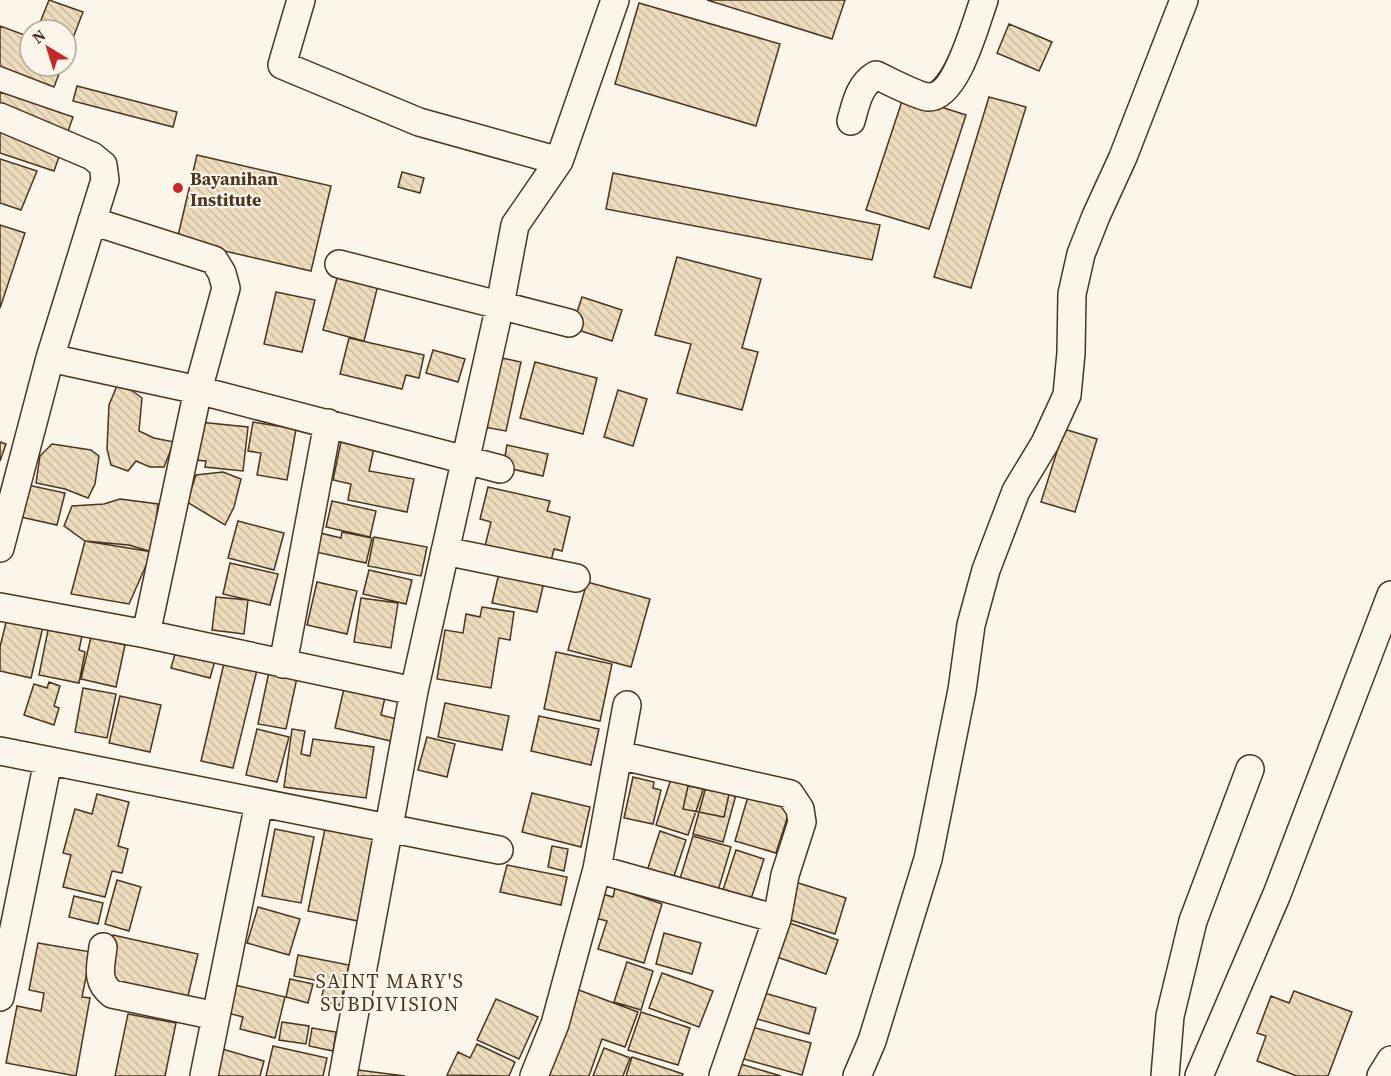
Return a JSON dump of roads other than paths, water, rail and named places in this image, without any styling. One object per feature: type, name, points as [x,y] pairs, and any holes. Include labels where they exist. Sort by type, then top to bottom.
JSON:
[{"type":"street","points":[[301,0],[282,65],[419,122],[559,161]]},
{"type":"street","points":[[343,1076],[414,691],[500,305],[515,225],[559,161],[615,0]]},
{"type":"street","points":[[851,121],[860,90],[876,75],[927,97],[938,95],[946,88],[956,73],[984,0]]},
{"type":"street","points":[[857,1076],[872,1041],[928,859],[960,701],[971,625],[986,570],[1016,490],[1045,443],[1067,395],[1071,353],[1072,294],[1081,254],[1123,158],[1184,0]]},
{"type":"street","points":[[0,117],[92,156],[103,165],[105,180],[50,358],[0,548]]},
{"type":"street","points":[[92,221],[214,260],[222,273],[226,288],[198,390],[146,634]]},
{"type":"street","points":[[339,264],[570,323]]},
{"type":"street","points":[[50,358],[198,390],[500,469]]},
{"type":"street","points":[[283,663],[328,423]]},
{"type":"street","points":[[445,551],[576,578]]},
{"type":"street","points":[[1210,1072],[1391,595]]},
{"type":"street","points":[[0,608],[146,634],[414,691]]},
{"type":"street","points":[[534,1076],[555,1024],[597,869],[627,705]]},
{"type":"street","points":[[0,751],[499,850]]},
{"type":"street","points":[[618,755],[790,794],[800,809],[802,822],[785,875],[777,920],[723,1076]]},
{"type":"street","points":[[0,997],[48,761]]},
{"type":"street","points":[[1165,1076],[1170,1016],[1193,921],[1250,769]]},
{"type":"street","points":[[204,1076],[259,803]]},
{"type":"street","points":[[597,869],[777,920]]},
{"type":"street","points":[[103,947],[100,981],[112,994],[216,1016]]},
{"type":"street","points":[[1381,1076],[1391,1060]]},
{"type":"place","name":"Bayanihan Institute","points":[[178,188]]},
{"type":"district","name":"SAINT MARY'S SUBDIVISION","points":[[390,992]]}]
